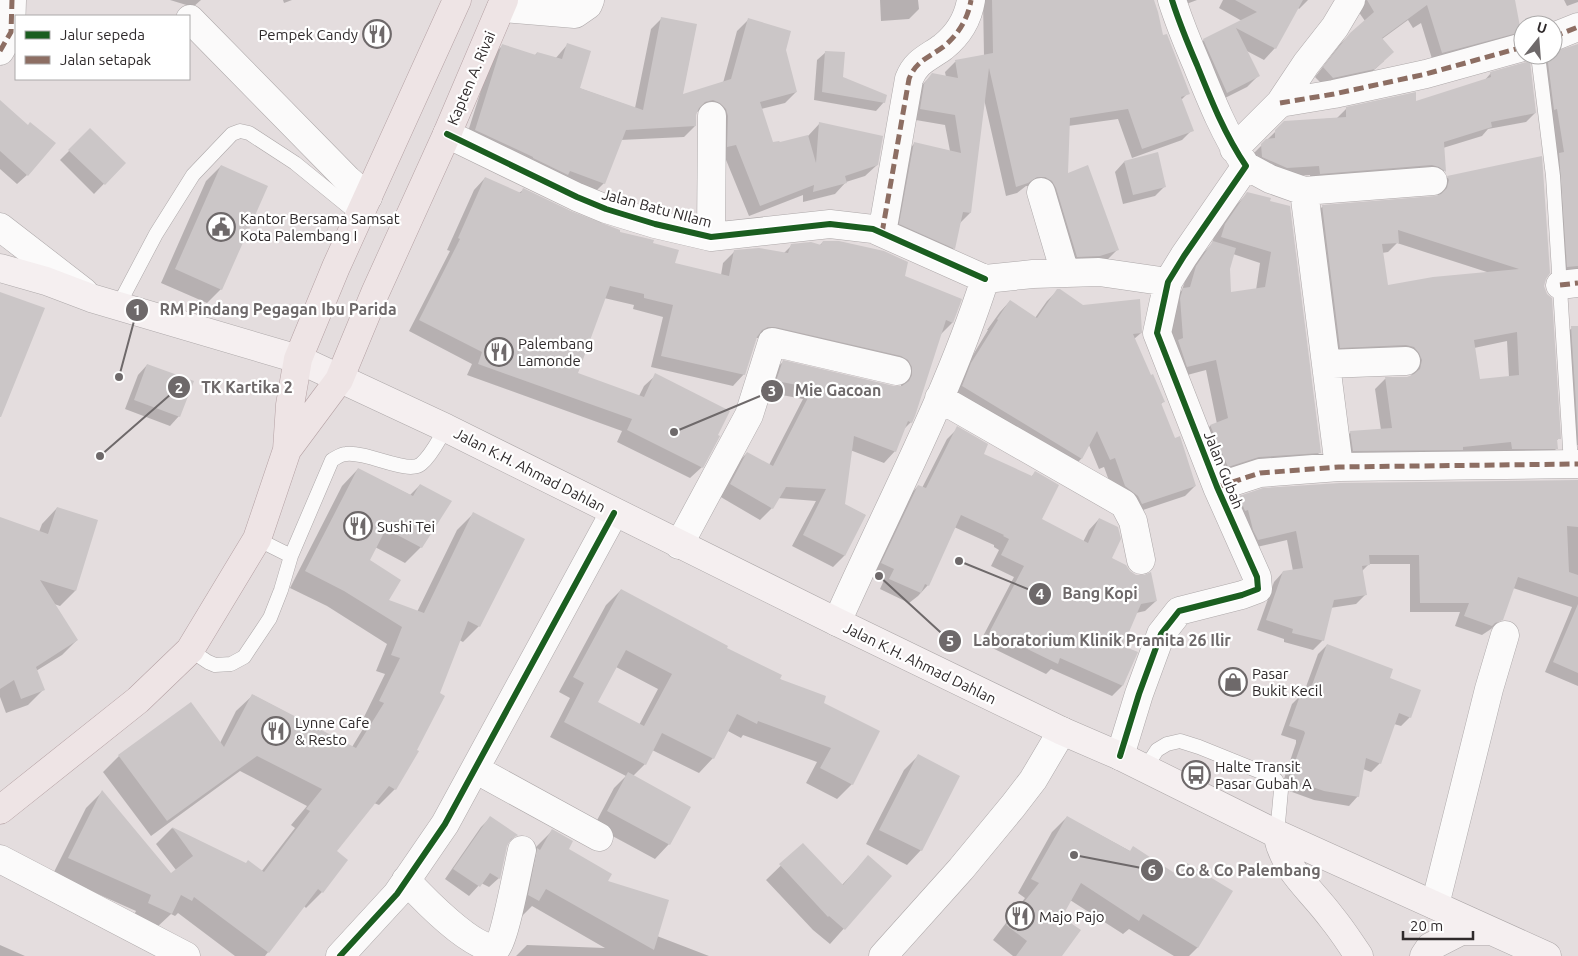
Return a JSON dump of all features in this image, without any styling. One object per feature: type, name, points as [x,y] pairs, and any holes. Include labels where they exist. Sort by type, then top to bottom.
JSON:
[{"type":"main road","points":[[0,810],[138,700],[190,650],[257,539],[287,450],[290,405],[298,359],[336,267],[457,0]]},
{"type":"main road","name":"Kapten A. Rivai","points":[[287,450],[339,380],[375,293],[447,134],[502,4]]},
{"type":"main road","name":"Jalan K.H. Ahmad Dahlan","points":[[0,268],[46,281],[91,298],[298,359],[339,380],[446,428],[1062,732],[1120,756],[1144,770],[1277,834],[1547,956]]},
{"type":"main road","points":[[1277,834],[1280,850],[1288,864],[1332,917],[1359,956]]},
{"type":"main road","points":[[1424,956],[1430,947],[1460,931],[1491,931]]},
{"type":"street","points":[[0,51],[11,32],[12,0]]},
{"type":"street","points":[[502,4],[575,14],[588,5],[590,0]]},
{"type":"street","points":[[882,233],[912,70],[916,65],[944,46],[960,31],[970,8],[971,0]]},
{"type":"street","points":[[1172,0],[1213,106],[1240,158],[1270,179],[1304,191],[1433,181]]},
{"type":"street","name":"Jalan Gubah","points":[[1120,756],[1139,694],[1161,634],[1179,611],[1258,589],[1257,577],[1217,487],[1158,333],[1168,282],[1240,158],[1306,64],[1335,27],[1350,0]]},
{"type":"street","points":[[190,19],[348,180],[364,207]]},
{"type":"street","points":[[1563,33],[1578,27]]},
{"type":"street","points":[[1280,102],[1334,94],[1426,74],[1513,50]]},
{"type":"street","points":[[711,238],[712,116]]},
{"type":"street","name":"Jalan Batu NIlam","points":[[447,134],[577,197],[606,209],[655,224],[711,238],[830,224],[873,229],[985,279]]},
{"type":"street","points":[[1304,191],[1338,467]]},
{"type":"street","points":[[1041,192],[1065,273]]},
{"type":"street","points":[[0,227],[91,298]]},
{"type":"street","points":[[836,622],[939,398],[973,316],[985,279],[1033,274],[1099,272],[1168,282]]},
{"type":"street","points":[[679,544],[749,415],[772,342],[897,371]]},
{"type":"street","points":[[1326,364],[1406,361]]},
{"type":"street","points":[[939,398],[1124,504],[1133,521],[1141,560]]},
{"type":"street","points":[[1217,487],[1260,473],[1338,467],[1575,464]]},
{"type":"street","points":[[340,956],[397,894],[445,824],[614,512]]},
{"type":"street","points":[[1435,905],[1489,689],[1505,635]]},
{"type":"street","points":[[884,956],[961,869],[1013,806],[1033,780],[1062,732]]},
{"type":"street","points":[[475,770],[599,836]]},
{"type":"street","points":[[406,880],[461,937],[491,953],[498,946],[522,850]]},
{"type":"street","points":[[0,859],[186,956]]},
{"type":"lane","points":[[1539,65],[1569,284],[1575,464]]},
{"type":"lane","points":[[118,306],[156,234],[193,175],[232,134],[240,131],[249,133],[364,207]]},
{"type":"lane","points":[[190,650],[215,665],[231,664],[244,657],[270,618],[291,556],[332,460],[344,454],[360,453],[406,468],[415,467],[426,459],[446,428]]},
{"type":"lane","points":[[257,539],[291,556]]},
{"type":"lane","points":[[1144,770],[1157,750],[1167,744],[1180,741],[1200,747],[1266,774],[1276,780],[1281,790],[1277,834]]},
{"type":"building","points":[[992,0],[1154,0],[1163,35],[1167,34],[1190,94],[1181,97],[1194,131],[1142,149],[1128,109],[1070,118],[1068,173],[1088,165],[1119,250],[1100,256],[1077,257],[1056,188],[1052,181],[1045,177],[1037,177],[1028,183],[1016,187],[989,68],[971,213],[963,212],[955,249],[899,224],[914,142],[961,153],[955,115],[920,109],[924,84],[932,73],[958,78],[955,60],[993,53]]},
{"type":"building","points":[[1235,0],[1303,0],[1276,49],[1236,28],[1260,76],[1227,93],[1203,39],[1257,12]]},
{"type":"building","points":[[1367,0],[1515,0],[1518,15],[1513,15],[1513,34],[1442,53],[1427,5],[1382,38],[1394,52],[1375,69],[1333,78],[1323,67],[1350,33],[1374,12]]},
{"type":"building","points":[[661,17],[697,24],[683,94],[731,79],[748,18],[791,31],[786,50],[797,92],[760,102],[773,142],[808,135],[816,163],[819,122],[883,136],[878,165],[845,176],[847,183],[813,192],[814,185],[760,206],[736,145],[727,147],[728,116],[726,109],[720,103],[713,100],[705,102],[699,108],[696,115],[696,126],[626,130],[605,184],[570,171],[568,175],[475,130],[502,44],[536,55],[537,52],[562,59],[567,43],[591,51],[580,88],[643,110]]},
{"type":"building","points":[[1578,44],[1578,266],[1567,267],[1559,153],[1564,152],[1557,109],[1554,110],[1548,65],[1563,65],[1563,49]]},
{"type":"building","points":[[825,51],[845,52],[843,77],[887,95],[885,103],[822,92]]},
{"type":"building","points":[[1515,65],[1530,65],[1536,113],[1491,122],[1492,127],[1444,142],[1446,172],[1432,165],[1320,174],[1319,166],[1287,168],[1262,157],[1261,144],[1266,139],[1275,138],[1275,130],[1284,121],[1346,117],[1346,107],[1416,92],[1416,101],[1491,77],[1490,72]]},
{"type":"building","points":[[0,100],[28,125],[30,122],[56,143],[28,176],[0,151]]},
{"type":"building","points":[[90,128],[126,163],[105,185],[68,150]]},
{"type":"building","points":[[1158,152],[1166,187],[1133,195],[1124,161]]},
{"type":"building","points":[[1542,156],[1550,273],[1544,286],[1547,294],[1552,298],[1561,439],[1557,439],[1558,449],[1512,449],[1511,442],[1463,447],[1463,450],[1353,451],[1350,431],[1392,428],[1385,377],[1407,377],[1414,374],[1420,369],[1422,360],[1414,347],[1406,345],[1340,348],[1322,205],[1435,196],[1441,194],[1447,188],[1449,180],[1447,176]],"holes":[[[1398,230],[1519,269],[1433,277],[1388,285],[1382,244],[1399,243]],[[1517,332],[1519,375],[1480,379],[1474,340]]]},
{"type":"building","name":"Kantor Bersama Samsat Kota Palembang I","points":[[221,165],[268,186],[222,290],[175,269]]},
{"type":"building","points":[[485,177],[521,193],[523,188],[571,211],[620,230],[620,232],[654,240],[653,243],[679,250],[675,263],[729,276],[734,250],[759,248],[788,253],[791,244],[811,242],[821,245],[823,241],[839,241],[884,251],[908,262],[905,276],[962,299],[953,323],[946,320],[915,416],[912,423],[908,421],[896,452],[854,436],[845,504],[866,515],[845,556],[803,535],[826,489],[786,487],[773,509],[730,484],[747,452],[773,466],[813,388],[776,381],[783,360],[894,386],[902,386],[909,381],[912,375],[912,367],[908,360],[901,356],[775,327],[768,327],[762,330],[757,337],[745,375],[661,356],[673,305],[644,298],[644,294],[610,286],[578,373],[644,397],[655,373],[730,411],[718,435],[720,436],[703,468],[627,430],[632,419],[478,364],[482,352],[419,320],[460,239],[458,238]]},
{"type":"building","points":[[1247,192],[1271,198],[1270,201],[1290,206],[1321,453],[1259,457],[1228,467],[1210,425],[1228,418],[1216,360],[1187,367],[1178,340],[1183,338],[1180,298],[1183,288],[1190,287],[1196,266],[1213,241],[1236,248],[1230,269],[1231,292],[1265,287],[1271,252],[1221,237],[1225,224]]},
{"type":"building","points":[[1057,289],[1060,289],[1083,305],[1140,299],[1142,333],[1133,334],[1165,402],[1161,403],[1175,438],[1180,436],[1196,486],[1142,504],[1138,496],[1125,486],[1115,458],[1110,460],[1097,431],[1082,459],[962,386],[971,363],[1010,300],[1037,318]]},
{"type":"building","points":[[0,292],[45,308],[1,417],[0,417]]},
{"type":"building","points":[[1571,326],[1578,326],[1578,436]]},
{"type":"building","points":[[147,364],[194,381],[180,417],[134,400]]},
{"type":"building","points":[[957,426],[988,444],[984,454],[1032,476],[1035,471],[1059,485],[1042,519],[1088,543],[1099,518],[1118,527],[1121,539],[1112,558],[1126,565],[1136,575],[1144,575],[1151,572],[1157,601],[1141,604],[1123,646],[1138,652],[1123,686],[1060,658],[1058,664],[990,631],[1024,566],[1001,555],[1009,539],[961,515],[929,586],[925,584],[921,593],[889,579],[894,569],[881,563],[918,485],[926,488]]},
{"type":"building","points":[[358,468],[413,496],[420,484],[452,501],[422,548],[386,529],[370,560],[401,580],[389,600],[424,613],[473,512],[525,539],[480,627],[468,621],[440,693],[445,696],[417,750],[419,751],[396,790],[389,786],[337,851],[348,860],[323,893],[318,889],[269,953],[194,897],[192,901],[181,895],[172,914],[148,903],[151,895],[68,858],[102,790],[171,873],[193,856],[172,827],[246,863],[248,860],[264,872],[310,811],[306,809],[322,789],[257,756],[167,821],[118,755],[191,702],[224,747],[252,694],[356,748],[384,703],[379,701],[400,658],[391,655],[402,627],[344,591],[305,571]]},
{"type":"building","points":[[1578,480],[1578,527],[1567,526],[1569,572],[1578,575],[1578,597],[1518,577],[1503,620],[1492,626],[1464,616],[1469,603],[1420,603],[1419,555],[1369,555],[1370,565],[1362,566],[1367,595],[1334,600],[1324,641],[1292,633],[1293,629],[1266,620],[1283,571],[1303,568],[1296,531],[1258,540],[1253,530],[1248,510],[1245,511],[1239,496],[1263,488],[1340,483]]},
{"type":"building","points":[[57,507],[98,520],[76,591],[40,580],[78,640],[36,667],[45,690],[21,699],[14,680],[0,689],[0,517],[48,534]]},
{"type":"building","points":[[621,589],[728,646],[727,648],[782,675],[780,679],[826,696],[824,703],[880,731],[853,785],[820,768],[831,748],[758,721],[757,724],[737,714],[714,759],[662,733],[646,765],[564,722],[584,683],[573,677]],"holes":[[[626,650],[672,674],[644,726],[598,702]]]},
{"type":"building","points":[[1578,604],[1578,673],[1553,662]]},
{"type":"building","points":[[1327,644],[1393,669],[1390,678],[1421,690],[1411,718],[1399,713],[1381,764],[1366,758],[1359,797],[1324,791],[1289,779],[1305,733],[1289,726],[1301,693],[1308,696]]},
{"type":"building","points":[[918,754],[960,776],[922,851],[879,830]]},
{"type":"building","points":[[628,772],[691,807],[670,845],[607,811]]},
{"type":"building","points":[[490,816],[518,835],[511,839],[507,846],[500,879],[490,873],[480,887],[453,869]]},
{"type":"building","points":[[1067,816],[1130,851],[1133,846],[1179,876],[1187,863],[1233,891],[1198,948],[1143,914],[1139,921],[1081,883],[1062,917],[1081,930],[1062,956],[1016,956],[1027,941],[1006,925],[1039,883],[1031,879]]},
{"type":"building","points":[[552,829],[573,841],[569,849],[612,874],[608,881],[669,900],[654,950],[546,889],[539,901],[528,895],[537,848],[540,850]]},
{"type":"building","points":[[803,843],[843,885],[868,855],[892,876],[845,930],[828,917],[779,864]]},
{"type":"marked path","points":[[0,51],[11,32],[12,0]]},
{"type":"marked path","points":[[882,233],[909,79],[919,64],[943,47],[958,32],[965,20],[971,0]]},
{"type":"marked path","points":[[1563,33],[1578,27]]},
{"type":"marked path","points":[[1280,103],[1334,94],[1426,74],[1513,50]]},
{"type":"marked path","points":[[1560,285],[1578,283]]},
{"type":"marked path","points":[[1217,487],[1260,473],[1339,467],[1578,464]]},
{"type":"cycle path","points":[[1120,756],[1139,694],[1161,634],[1179,611],[1258,589],[1257,577],[1217,487],[1157,333],[1168,282],[1246,166],[1231,142],[1213,104],[1172,0]]},
{"type":"cycle path","points":[[447,134],[577,197],[606,209],[655,224],[711,237],[830,224],[873,229],[985,279]]},
{"type":"cycle path","points":[[340,956],[397,894],[445,824],[614,513]]},
{"type":"place","name":"Pempek Candy","points":[[377,34]]},
{"type":"place","name":"Kantor Bersama Samsat Kota Palembang I","points":[[221,227]]},
{"type":"place","name":"Palembang Lamonde","points":[[499,352]]},
{"type":"place","name":"RM Pindang Pegagan Ibu Parida","points":[[119,377]]},
{"type":"place","name":"Mie Gacoan","points":[[674,432]]},
{"type":"place","name":"TK Kartika 2","points":[[100,456]]},
{"type":"place","name":"Sushi Tei","points":[[358,526]]},
{"type":"place","name":"Bang Kopi","points":[[959,561]]},
{"type":"place","name":"Laboratorium Klinik Pramita 26 Ilir","points":[[879,576]]},
{"type":"place","name":"Pasar Bukit Kecil","points":[[1233,682]]},
{"type":"place","name":"Lynne Cafe & Resto","points":[[276,731]]},
{"type":"place","name":"Halte Transit Pasar Gubah A","points":[[1196,775]]},
{"type":"place","name":"Co & Co Palembang","points":[[1074,855]]},
{"type":"place","name":"Majo Pajo","points":[[1020,916]]}]
